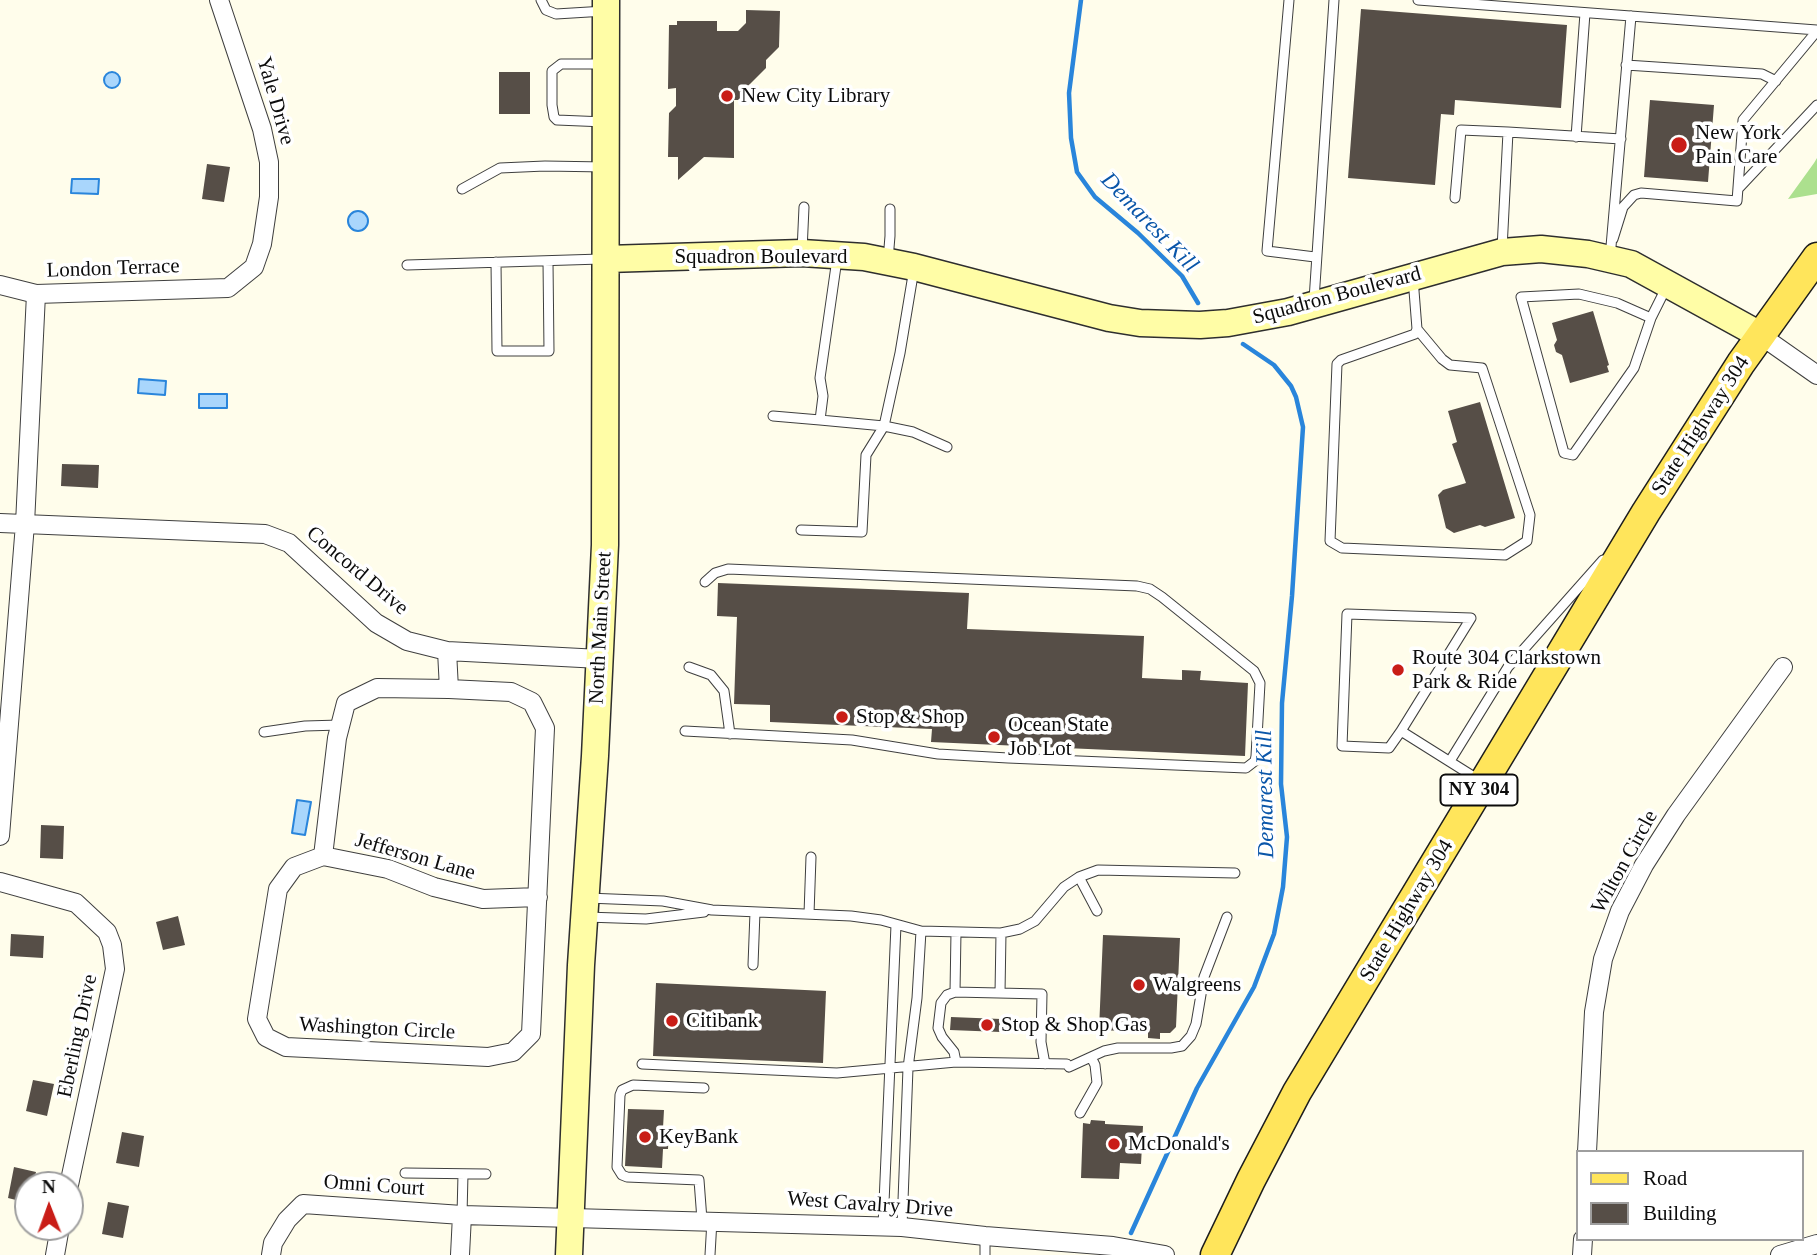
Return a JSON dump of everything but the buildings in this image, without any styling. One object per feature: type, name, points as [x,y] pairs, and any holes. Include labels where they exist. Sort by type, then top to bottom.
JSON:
[{"type":"main road","name":"State Highway 304","points":[[1215,1255],[1297,1092],[1646,512],[1760,335],[1817,257]]},
{"type":"street","name":"Yale Drive","points":[[219,0],[262,129],[269,162],[270,197],[262,244],[254,267],[228,288]]},
{"type":"street","name":"North Main Street","points":[[569,1255],[605,545],[606,5]]},
{"type":"street","name":"Squadron Boulevard","points":[[607,258],[838,254],[914,267],[1081,312],[1140,323],[1200,325],[1228,323],[1314,306],[1502,251],[1612,248],[1631,264],[1760,335]]},
{"type":"street","name":"London Terrace","points":[[0,285],[36,294],[228,288]]},
{"type":"street","points":[[0,836],[25,524],[36,294]]},
{"type":"street","points":[[1760,335],[1817,375]]},
{"type":"street","name":"Concord Drive","points":[[0,523],[265,534],[289,543],[376,623],[407,641],[447,651],[600,659]]},
{"type":"street","points":[[447,651],[449,689]]},
{"type":"street","name":"Wilton Circle","points":[[1587,1150],[1594,1012],[1603,959],[1620,911],[1644,865],[1676,815],[1783,667]]},
{"type":"street","name":"Washington Circle","points":[[377,688],[449,689],[511,692],[532,702],[545,729],[531,1034],[513,1052],[488,1057],[286,1047],[266,1037],[257,1019],[278,889],[294,867],[323,856],[337,738],[346,703],[377,688]]},
{"type":"street","name":"Jefferson Lane","points":[[323,856],[388,869],[433,887],[483,899],[538,897]]},
{"type":"street","name":"Eberling Drive","points":[[0,882],[76,903],[107,932],[112,944],[115,969],[72,1171]]},
{"type":"street","name":"Omni Court","points":[[271,1255],[273,1243],[280,1231],[303,1204],[462,1214],[571,1216]]},
{"type":"street","points":[[460,1255],[462,1214]]},
{"type":"street","name":"West Cavalry Drive","points":[[571,1216],[902,1227],[1103,1245],[1165,1255]]},
{"type":"street","points":[[1780,1255],[1817,1244]]},
{"type":"lane","points":[[541,0],[546,10],[556,14],[606,5]]},
{"type":"lane","points":[[1289,0],[1267,251],[1315,257]]},
{"type":"lane","points":[[1314,306],[1315,257],[1334,0]]},
{"type":"lane","points":[[1418,0],[1817,30]]},
{"type":"lane","points":[[1576,136],[1585,13]]},
{"type":"lane","points":[[1612,248],[1631,16]]},
{"type":"lane","points":[[1612,248],[1623,207],[1634,195],[1641,193],[1737,201],[1743,120],[1817,30]]},
{"type":"lane","points":[[607,64],[561,64],[552,71],[554,117],[560,122],[607,122]]},
{"type":"lane","points":[[1626,65],[1762,74],[1776,81]]},
{"type":"lane","points":[[1738,189],[1817,105]]},
{"type":"lane","points":[[1455,198],[1461,130],[1621,139]]},
{"type":"lane","points":[[1502,251],[1508,132]]},
{"type":"lane","points":[[463,189],[500,168],[606,167]]},
{"type":"lane","points":[[802,253],[804,206]]},
{"type":"lane","points":[[887,261],[891,236],[890,209]]},
{"type":"lane","points":[[820,420],[820,378],[838,254]]},
{"type":"lane","points":[[407,265],[607,258]]},
{"type":"lane","points":[[496,262],[497,351],[549,351],[548,262]]},
{"type":"lane","points":[[801,530],[862,532],[866,455],[884,426],[900,353],[914,267]]},
{"type":"lane","points":[[1413,276],[1417,329],[1415,334],[1341,360],[1337,364],[1330,541],[1342,548],[1504,555],[1527,541],[1530,515],[1482,368],[1450,365],[1417,329]]},
{"type":"lane","points":[[1651,318],[1617,303],[1579,294],[1521,297],[1564,453],[1573,455],[1634,368],[1651,318],[1668,283]]},
{"type":"lane","points":[[773,416],[884,426],[913,432],[947,447]]},
{"type":"lane","points":[[1450,761],[1508,667],[1646,512]]},
{"type":"lane","points":[[685,731],[852,740],[938,754],[1246,768],[1255,761],[1256,756],[1260,683],[1254,671],[1150,589],[1137,586],[728,569],[715,573],[705,582]]},
{"type":"lane","points":[[1347,614],[1471,618],[1446,659],[1402,731],[1388,748],[1342,746],[1347,614]]},
{"type":"lane","points":[[689,667],[711,675],[724,691],[730,734]]},
{"type":"lane","points":[[264,732],[305,726],[340,725]]},
{"type":"lane","points":[[1402,731],[1483,783]]},
{"type":"lane","points":[[808,914],[811,857]]},
{"type":"lane","points":[[585,908],[663,901],[712,910],[867,917],[920,931],[1002,933],[1020,929],[1035,921],[1064,887],[1079,877],[1107,869],[1235,873]]},
{"type":"lane","points":[[1079,877],[1097,911]]},
{"type":"lane","points":[[585,908],[646,919],[712,910]]},
{"type":"lane","points":[[753,965],[755,912]]},
{"type":"lane","points":[[642,1064],[836,1073],[956,1062],[1067,1064],[1069,1068],[1118,1048],[1182,1046],[1191,1036],[1196,1024],[1204,976],[1227,917]]},
{"type":"lane","points":[[883,1226],[896,925]]},
{"type":"lane","points":[[902,1227],[908,1068],[918,998],[920,931]]},
{"type":"lane","points":[[955,992],[956,932]]},
{"type":"lane","points":[[1000,993],[1002,933]]},
{"type":"lane","points":[[956,1062],[954,1052],[938,1028],[941,1003],[947,995],[955,992],[1042,994],[1041,1042],[1045,1063]]},
{"type":"lane","points":[[1080,1113],[1097,1083],[1091,1057]]},
{"type":"lane","points":[[704,1088],[633,1085],[622,1090],[617,1167],[626,1177],[699,1180],[707,1220],[710,1255]]},
{"type":"lane","points":[[405,1173],[486,1174]]},
{"type":"lane","points":[[462,1214],[463,1174]]},
{"type":"lane","points":[[985,1236],[985,1255]]},
{"type":"green space","points":[[1817,158],[1817,194],[1788,199],[1814,163]]},
{"type":"water","points":[[109,72],[115,72],[120,80],[118,86],[109,88],[104,83],[104,77]]},
{"type":"water","points":[[72,179],[99,179],[98,194],[71,193]]},
{"type":"water","points":[[358,211],[365,214],[368,221],[365,228],[358,231],[351,228],[348,221],[351,214]]},
{"type":"water","points":[[139,379],[166,381],[165,395],[138,393]]},
{"type":"water","points":[[199,394],[227,394],[227,408],[199,408]]},
{"type":"water","points":[[297,800],[311,802],[305,835],[292,833]]},
{"type":"waterway","name":"Demarest Kill","points":[[1081,0],[1069,93],[1071,138],[1077,172],[1095,197],[1138,233],[1182,276],[1198,303]]},
{"type":"waterway","name":"Demarest Kill","points":[[1131,1233],[1197,1088],[1254,987],[1274,934],[1283,887],[1287,837],[1281,784],[1282,703],[1303,427],[1291,386],[1274,365],[1243,344]]},
{"type":"place","name":"New City Library","points":[[727,96]]},
{"type":"place","name":"New York Pain Care","points":[[1679,145]]},
{"type":"place","name":"Route 304 Clarkstown Park & Ride","points":[[1398,670]]},
{"type":"place","name":"Stop & Shop","points":[[842,717]]},
{"type":"place","name":"Ocean State Job Lot","points":[[994,737]]},
{"type":"place","name":"Walgreens","points":[[1139,985]]},
{"type":"place","name":"Citibank","points":[[672,1021]]},
{"type":"place","name":"Stop & Shop Gas","points":[[987,1025]]},
{"type":"place","name":"KeyBank","points":[[645,1137]]},
{"type":"place","name":"McDonald's","points":[[1114,1144]]}]
